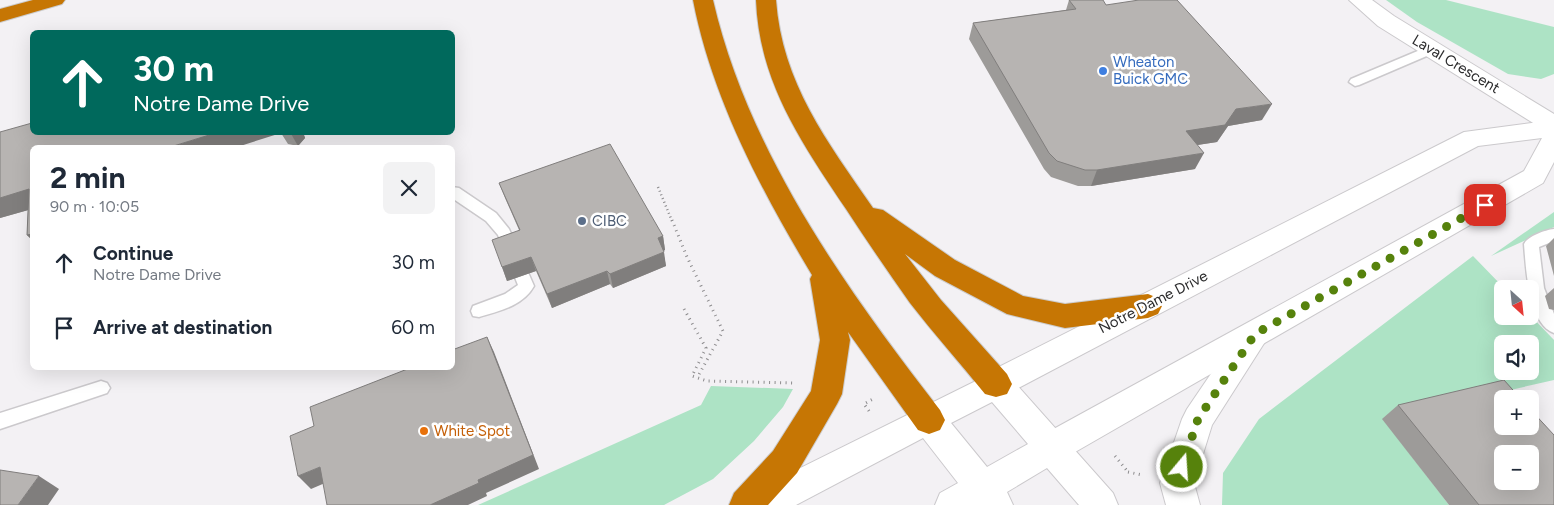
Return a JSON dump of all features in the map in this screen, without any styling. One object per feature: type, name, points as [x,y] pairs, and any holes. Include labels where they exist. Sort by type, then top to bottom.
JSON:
[{"type":"highway","points":[[0,16],[55,0]]},
{"type":"highway","points":[[703,0],[718,59],[739,112],[791,219],[822,270],[890,368],[929,420]]},
{"type":"highway","points":[[766,0],[766,19],[778,65],[792,101],[820,150],[911,282],[996,384]]},
{"type":"highway","points":[[857,205],[945,268],[1016,306],[1065,316],[1148,306]]},
{"type":"highway","points":[[746,505],[785,462],[826,394],[835,340],[822,270]]},
{"type":"street","name":"Laval Crescent","points":[[1360,0],[1386,21],[1554,126]]},
{"type":"street","name":"Notre Dame Drive","points":[[762,505],[1473,138],[1554,126]]},
{"type":"street","points":[[952,505],[989,496],[1051,448],[1534,177],[1554,138]]},
{"type":"street","points":[[1183,505],[1177,483],[1198,419],[1255,334]]},
{"type":"street","points":[[996,384],[1101,505]]},
{"type":"street","points":[[929,420],[989,496]]},
{"type":"lane","points":[[1355,82],[1432,49]]},
{"type":"lane","points":[[455,193],[491,217],[504,233],[526,286],[520,294],[504,303],[479,311]]},
{"type":"lane","points":[[1554,235],[1531,244],[1539,300],[1545,317],[1554,326]]},
{"type":"lane","points":[[0,421],[101,388]]},
{"type":"path","points":[[658,187],[687,257],[724,331],[697,378]]},
{"type":"path","points":[[684,309],[706,348],[692,376],[707,381],[792,383]]},
{"type":"path","points":[[872,416],[864,404],[880,396]]},
{"type":"path","points":[[1114,456],[1128,472],[1123,476]]},
{"type":"green space","points":[[1386,0],[1446,0],[1554,27],[1554,74],[1541,79],[1508,74],[1417,22]]},
{"type":"green space","points":[[1554,212],[1554,227],[1491,256]]},
{"type":"green space","points":[[1473,256],[1496,280],[1494,280],[1494,325],[1539,324],[1554,340],[1554,380],[1510,390],[1494,390],[1494,394],[1383,419],[1449,505],[1222,505],[1223,473],[1259,419]]},
{"type":"green space","points":[[711,386],[793,389],[783,407],[754,441],[713,479],[664,505],[478,505],[701,405]]},
{"type":"building","name":"Wheaton Buick GMC","points":[[1069,0],[1103,0],[1106,5],[1139,0],[1177,0],[1272,104],[1236,109],[1225,125],[1186,131],[1204,153],[1097,170],[1085,170],[1057,161],[1049,153],[973,23],[1076,9]]},
{"type":"building","points":[[30,124],[30,135],[209,135],[177,145],[30,145],[30,234],[27,235],[29,189],[0,198],[0,132]]},
{"type":"building","name":"CIBC","points":[[610,144],[663,236],[658,238],[664,252],[610,274],[607,271],[547,294],[531,257],[502,267],[492,240],[520,230],[499,183]]},
{"type":"building","name":"White Spot","points":[[487,337],[533,455],[478,480],[479,483],[430,505],[327,505],[320,467],[298,476],[290,436],[314,426],[310,407],[405,370],[455,370],[455,349]]},
{"type":"building","points":[[1504,380],[1513,390],[1494,390],[1494,435],[1539,435],[1539,419],[1554,435],[1554,505],[1479,505],[1398,405]]},
{"type":"building","points":[[0,470],[39,476],[18,505],[0,505]]},
{"type":"place","name":"Wheaton Buick GMC","points":[[1103,71]]},
{"type":"place","name":"CIBC","points":[[582,221]]},
{"type":"place","name":"White Spot","points":[[424,431]]},
{"type":"route","points":[[1182,467],[1198,419],[1255,334],[1485,205]]}]
